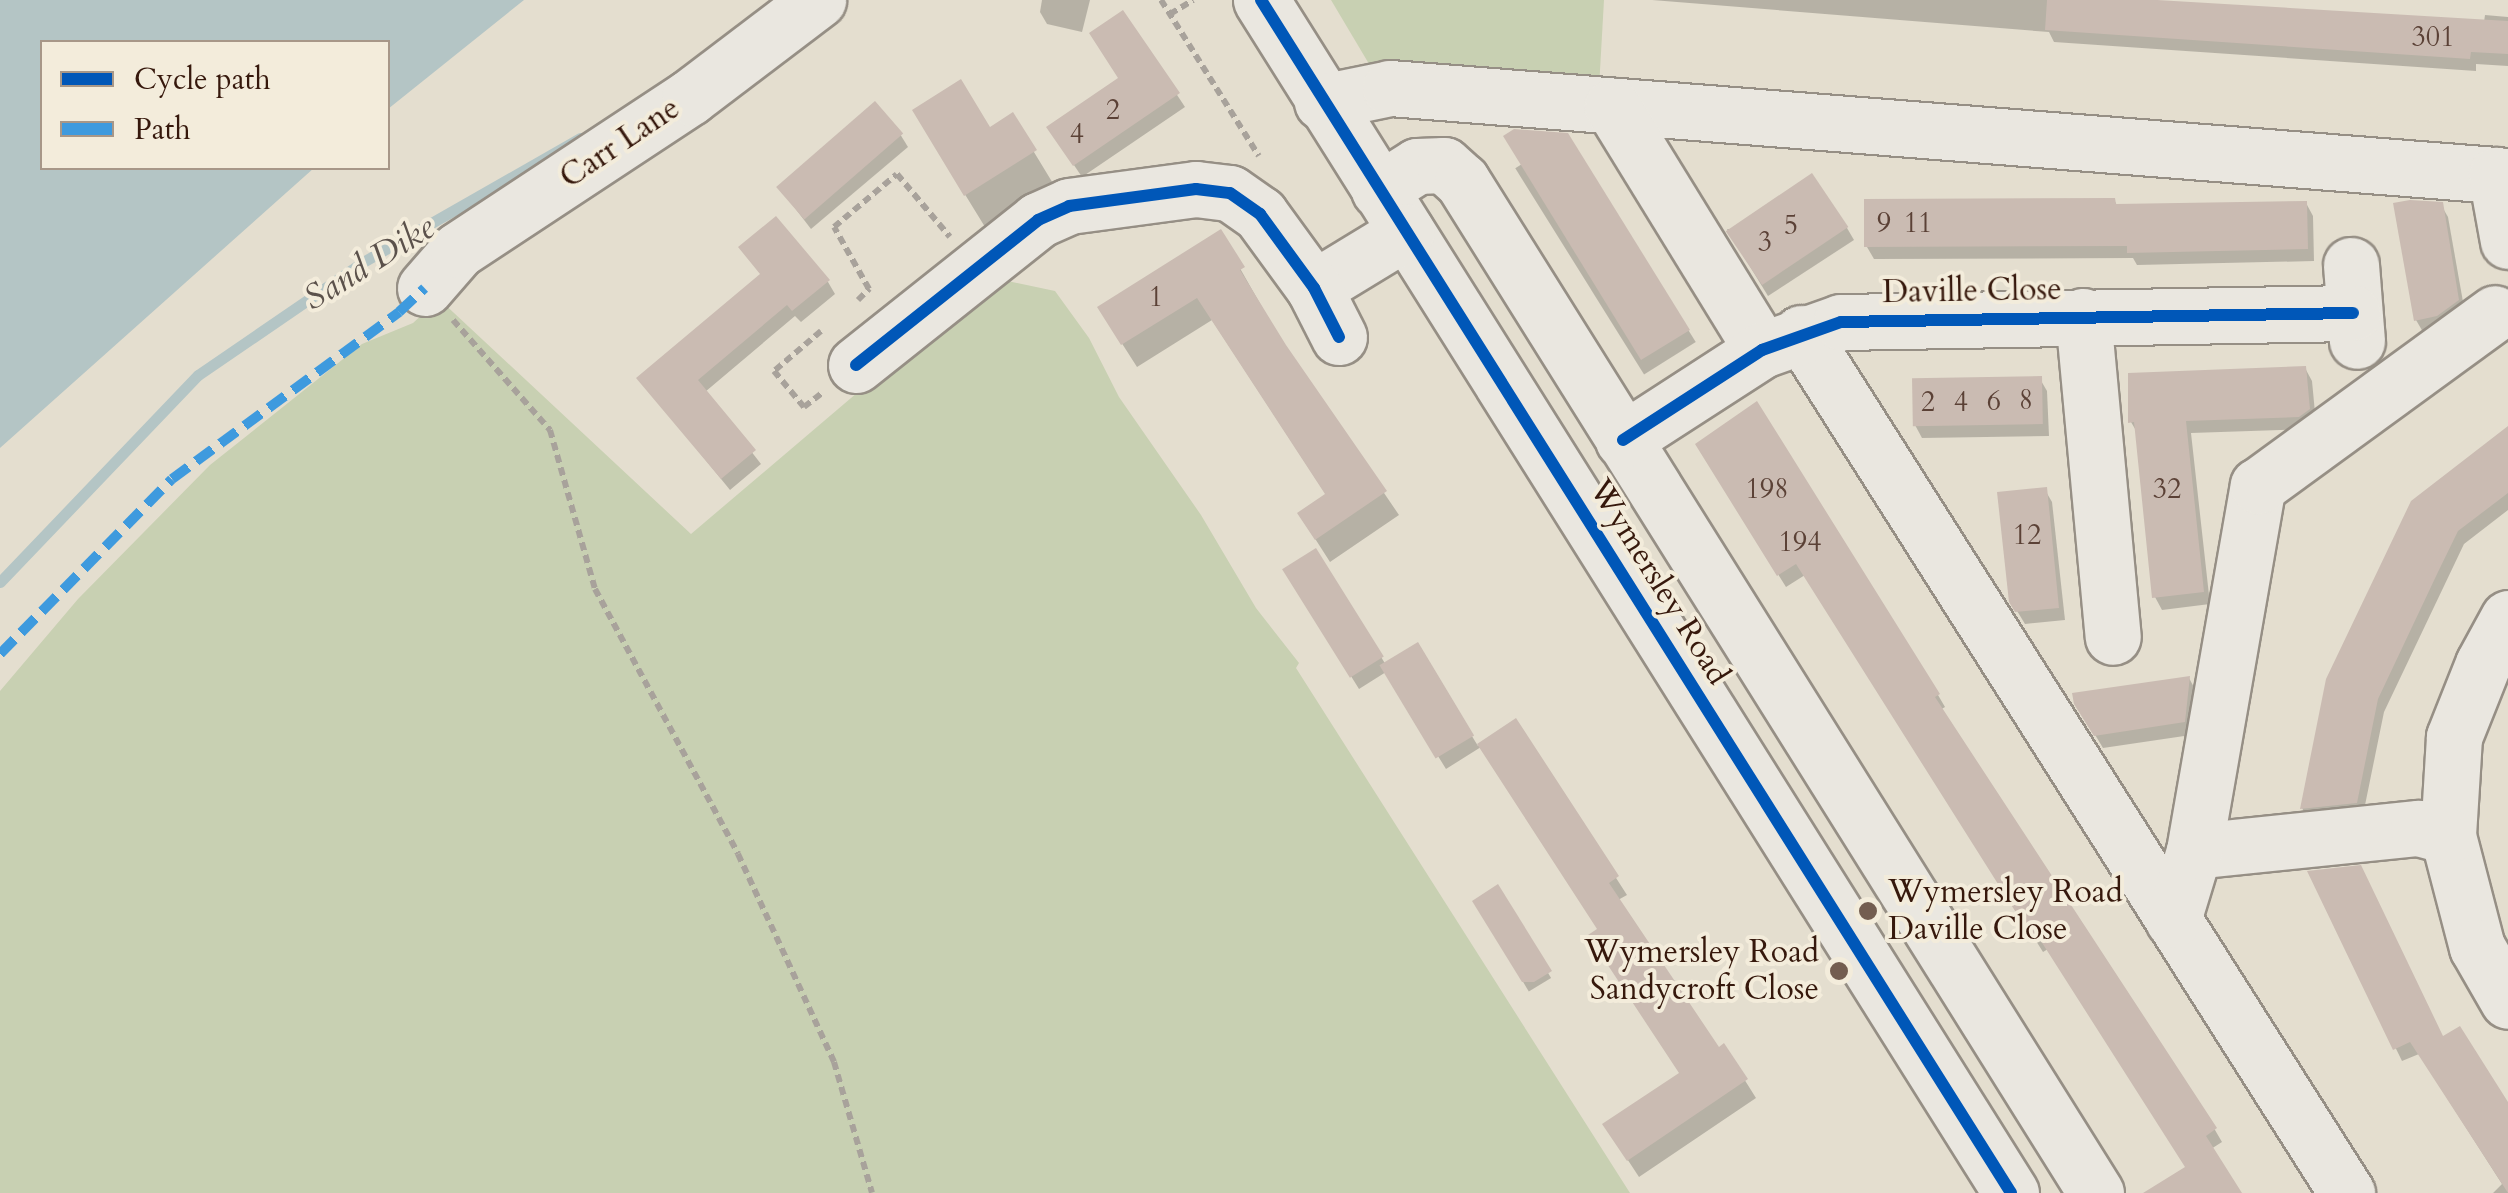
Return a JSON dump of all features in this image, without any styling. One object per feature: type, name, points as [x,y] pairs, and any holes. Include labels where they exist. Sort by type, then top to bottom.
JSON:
[{"type":"street","name":"Carr Lane","points":[[425,288],[458,250],[690,96],[818,0]]},
{"type":"street","name":"Wymersley Road","points":[[1260,0],[2010,1193]]},
{"type":"street","points":[[1322,102],[1390,88],[2502,176],[2508,240]]},
{"type":"street","points":[[1612,106],[1781,342],[2173,920],[2346,1193]]},
{"type":"street","name":"Wymersley Road","points":[[1393,211],[1417,166],[1444,165],[1462,180],[2096,1193]]},
{"type":"street","points":[[857,330],[977,268],[1038,220],[1069,206],[1196,189],[1230,194],[1260,214],[1314,288],[1339,337]]},
{"type":"street","points":[[1314,288],[1393,211]]},
{"type":"street","name":"Daville Close","points":[[1623,440],[1781,342],[1842,322],[2354,306]]},
{"type":"street","points":[[2173,920],[2194,851],[2258,486],[2495,313]]},
{"type":"street","name":"Daville Close","points":[[2083,316],[2114,636]]},
{"type":"street","points":[[2508,618],[2483,664],[2454,737],[2448,836],[2477,947],[2508,1001]]},
{"type":"street","points":[[2194,851],[2418,828],[2448,836]]},
{"type":"path","points":[[1161,0],[1261,159]]},
{"type":"path","points":[[1170,14],[1193,0]]},
{"type":"path","points":[[857,330],[774,371],[804,407],[857,330],[869,290],[834,227],[898,174],[977,268]]},
{"type":"path","points":[[425,288],[550,430],[595,589],[738,854],[834,1062],[872,1193]]},
{"type":"green space","points":[[1331,0],[1604,0],[1599,88],[1375,74]]},
{"type":"green space","points":[[1003,280],[1055,291],[1089,338],[1119,397],[1201,515],[1256,608],[1299,663],[1296,668],[1630,1193],[0,1193],[0,691],[78,599],[210,465],[362,344],[413,323],[439,299],[691,534],[891,364]]},
{"type":"shaded area","points":[[0,0],[524,0],[390,107],[390,40],[40,40],[40,170],[312,170],[0,448]]},
{"type":"building","points":[[2047,0],[2157,0],[2508,21],[2508,54],[2471,52],[2470,59],[2045,30]]},
{"type":"building","points":[[1123,10],[1180,93],[1073,166],[1046,127],[1118,78],[1089,33]]},
{"type":"building","points":[[961,79],[990,127],[1013,112],[1037,150],[964,196],[912,110]]},
{"type":"building","points":[[875,101],[903,133],[804,219],[776,187]]},
{"type":"building","points":[[1514,129],[1568,133],[1690,330],[1641,360],[1503,136]]},
{"type":"building","points":[[1812,173],[1848,227],[1762,285],[1726,231]]},
{"type":"building","points":[[2115,198],[2116,204],[2307,201],[2308,249],[2127,253],[2127,246],[1864,247],[1864,199]]},
{"type":"building","points":[[2443,202],[2459,300],[2437,316],[2414,321],[2393,203]]},
{"type":"building","points":[[776,216],[830,280],[792,311],[787,305],[698,380],[756,450],[721,479],[636,378],[760,274],[738,247]]},
{"type":"building","points":[[1221,229],[1245,267],[1240,270],[1286,345],[1387,491],[1315,540],[1297,513],[1325,494],[1197,298],[1121,345],[1097,307]]},
{"type":"building","points":[[2306,366],[2310,409],[2299,417],[2186,421],[2204,592],[2152,598],[2134,422],[2128,423],[2128,373]]},
{"type":"building","points":[[2042,376],[2043,424],[1913,426],[1912,378]]},
{"type":"building","points":[[1757,401],[1940,694],[1935,697],[2217,1128],[2206,1136],[2242,1193],[2143,1193],[2185,1167],[2039,938],[2034,941],[1796,564],[1777,576],[1695,444]]},
{"type":"building","points":[[2508,426],[2508,493],[2458,531],[2438,572],[2378,699],[2357,803],[2300,809],[2326,679],[2411,501]]},
{"type":"building","points":[[2047,487],[2059,608],[2015,612],[2009,602],[1997,492]]},
{"type":"building","points":[[1316,548],[1384,657],[1350,678],[1282,569]]},
{"type":"building","points":[[1418,642],[1474,735],[1436,759],[1379,665]]},
{"type":"building","points":[[2190,676],[2185,722],[2094,736],[2074,704],[2072,693]]},
{"type":"building","points":[[1516,718],[1619,876],[1609,883],[1719,1047],[1724,1043],[1748,1079],[1627,1161],[1602,1124],[1679,1073],[1588,935],[1597,929],[1477,744]]},
{"type":"building","points":[[2361,865],[2443,1036],[2460,1026],[2508,1102],[2508,1193],[2410,1042],[2393,1050],[2307,871]]},
{"type":"building","points":[[1498,884],[1552,971],[1534,982],[1522,982],[1472,901]]},
{"type":"waterway","name":"Sand Dike","points":[[0,582],[198,375],[363,262],[580,138]]},
{"type":"marked path","points":[[0,654],[172,479],[399,312],[425,288]]},
{"type":"cycle path","points":[[1261,0],[2011,1193]]},
{"type":"cycle path","points":[[856,365],[1038,220],[1069,206],[1196,189],[1230,193],[1260,214],[1314,288],[1339,337]]},
{"type":"cycle path","points":[[1623,440],[1762,350],[1841,322],[2353,313]]},
{"type":"place","name":"Wymersley Road Daville Close","points":[[1868,911]]},
{"type":"place","name":"Wymersley Road Sandycroft Close","points":[[1839,971]]}]
